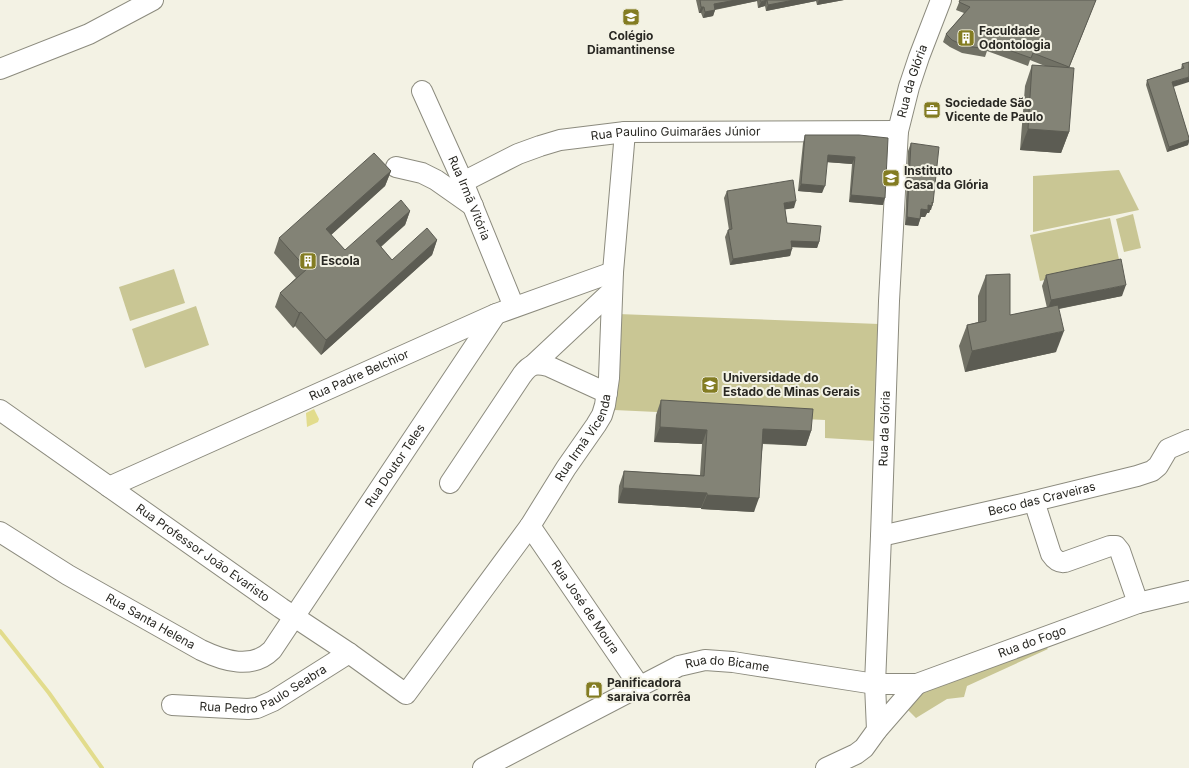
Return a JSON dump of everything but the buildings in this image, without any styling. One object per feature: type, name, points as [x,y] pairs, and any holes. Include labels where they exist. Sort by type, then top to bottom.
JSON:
[{"type":"street","points":[[0,69],[89,34],[153,0]]},
{"type":"street","name":"Rua da Glória","points":[[877,730],[875,684],[889,302],[898,131],[909,87],[919,57],[942,0]]},
{"type":"street","name":"Rua Irmã Vitória","points":[[422,91],[463,182],[514,307]]},
{"type":"street","name":"Rua Paulino Guimarães Júnior","points":[[463,182],[518,154],[540,146],[560,140],[625,132],[898,131]]},
{"type":"street","name":"Rua Irmã Vicenda","points":[[406,694],[530,526],[566,468],[602,415],[607,393],[613,281],[625,132]]},
{"type":"street","points":[[396,167],[422,173],[436,180],[473,206]]},
{"type":"street","points":[[450,483],[522,375],[613,281]]},
{"type":"street","name":"Rua Padre Belchior","points":[[109,487],[496,314],[514,307],[613,281]]},
{"type":"street","name":"Rua Doutor Teles","points":[[294,616],[496,314]]},
{"type":"street","points":[[534,364],[548,366],[607,393]]},
{"type":"street","name":"Rua Professor João Evaristo","points":[[0,410],[406,694]]},
{"type":"street","name":"Beco das Craveiras","points":[[881,536],[1137,476],[1152,471],[1158,466],[1168,449],[1189,440]]},
{"type":"street","points":[[1034,501],[1051,554],[1054,559],[1060,563],[1065,562],[1110,546],[1116,546],[1120,552],[1138,603]]},
{"type":"street","name":"Rua José de Moura","points":[[530,526],[640,687]]},
{"type":"street","name":"Rua Santa Helena","points":[[0,532],[68,575],[201,650],[220,658],[242,662],[254,661],[261,658],[272,650],[294,616]]},
{"type":"street","name":"Rua do Fogo","points":[[875,684],[917,684],[1138,603],[1189,591]]},
{"type":"street","name":"Rua Pedro Paulo Seabra","points":[[172,705],[248,709],[261,706],[273,701],[349,653]]},
{"type":"street","name":"Rua do Bicame","points":[[483,768],[679,666],[705,660],[733,662],[875,684]]},
{"type":"street","points":[[826,768],[860,751],[917,684]]},
{"type":"shaded area","points":[[1119,170],[1139,210],[1033,232],[1033,176]]},
{"type":"shaded area","points":[[1133,214],[1141,248],[1124,252],[1116,219]]},
{"type":"shaded area","points":[[1110,218],[1120,264],[1040,281],[1030,235]]},
{"type":"shaded area","points":[[174,269],[185,303],[130,321],[119,287]]},
{"type":"shaded area","points":[[196,306],[209,345],[145,368],[132,329]]},
{"type":"shaded area","points":[[618,314],[879,324],[875,441],[825,438],[825,420],[614,410]]},
{"type":"shaded area","points":[[314,409],[319,419],[318,422],[307,427],[306,413]]},
{"type":"shaded area","points":[[1042,643],[1048,649],[967,686],[964,697],[947,699],[916,718],[907,709],[911,697]]},
{"type":"waterway","points":[[0,631],[49,693],[102,768]]},
{"type":"place","name":"Colégio Diamantinense","points":[[631,17]]},
{"type":"place","name":"Faculdade Odontologia","points":[[966,38]]},
{"type":"place","name":"Sociedade São Vicente de Paulo","points":[[932,110]]},
{"type":"place","name":"Instituto Casa da Glória","points":[[891,178]]},
{"type":"place","name":"Escola","points":[[308,261]]},
{"type":"place","name":"Universidade do Estado de Minas Gerais","points":[[710,385]]},
{"type":"place","name":"Panificadora saraiva corrêa","points":[[594,690]]}]
